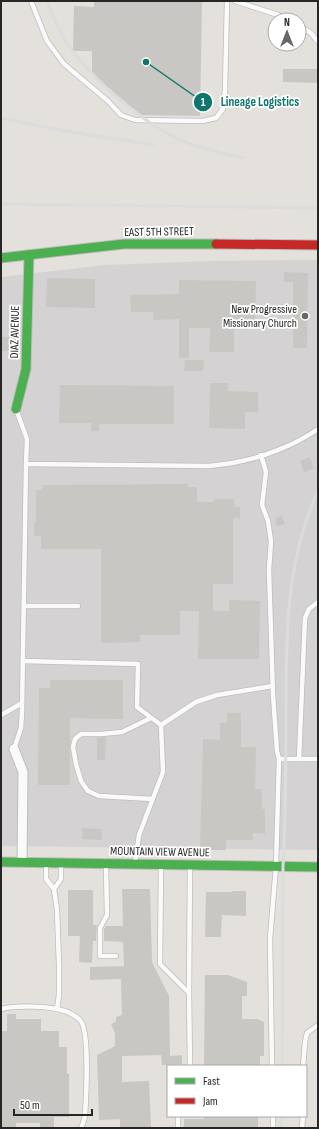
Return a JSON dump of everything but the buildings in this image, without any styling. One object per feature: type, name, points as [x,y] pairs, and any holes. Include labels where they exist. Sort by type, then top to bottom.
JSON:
[{"type":"street","name":"EAST 5TH STREET","points":[[1,258],[143,243],[318,245]]},
{"type":"street","name":"DIAZ AVENUE","points":[[16,409],[26,369],[29,255]]},
{"type":"street","points":[[14,749],[23,772],[22,862]]},
{"type":"street","name":"MOUNTAIN VIEW AVENUE","points":[[1,862],[318,867]]},
{"type":"lane","points":[[31,1],[47,41],[64,64],[121,115],[135,120],[202,121],[216,118],[223,109],[225,90],[227,1]]},
{"type":"lane","points":[[235,1],[248,3],[269,12]]},
{"type":"lane","points":[[307,31],[311,33],[318,42]]},
{"type":"lane","points":[[14,749],[22,728],[27,439],[16,409]]},
{"type":"lane","points":[[26,464],[209,466],[237,462],[261,455],[290,445],[318,429]]},
{"type":"lane","points":[[261,455],[266,472],[262,505],[268,521],[272,541],[269,570],[273,686],[277,751],[279,759],[276,866],[270,939],[272,1065]]},
{"type":"lane","points":[[300,759],[305,618],[309,609],[318,602]]},
{"type":"lane","points":[[24,606],[78,606]]},
{"type":"lane","points":[[23,661],[138,664],[137,707],[161,725]]},
{"type":"lane","points":[[161,725],[196,702],[217,695],[273,686]]},
{"type":"lane","points":[[1,715],[22,703]]},
{"type":"lane","points":[[151,718],[122,732],[81,734],[75,739],[73,747],[81,781],[88,792],[99,796],[153,799]]},
{"type":"lane","points":[[135,864],[139,835],[163,772],[161,725]]},
{"type":"lane","points":[[279,759],[318,759]]},
{"type":"lane","points":[[46,862],[46,879],[54,889],[57,910],[60,965],[57,1009]]},
{"type":"lane","points":[[54,889],[61,879],[61,863]]},
{"type":"lane","points":[[106,863],[107,915],[100,928],[100,956],[116,956]]},
{"type":"lane","points":[[161,865],[160,964],[189,993]]},
{"type":"lane","points":[[190,865],[190,1065]]},
{"type":"lane","points":[[1,1009],[15,1007],[57,1009],[66,1011],[81,1021],[86,1034],[87,1065],[85,1118],[81,1128]]},
{"type":"lane","points":[[303,1065],[305,1042],[308,1033],[318,1025]]},
{"type":"lane","points":[[178,1117],[178,1128]]},
{"type":"lane","points":[[273,1117],[273,1128]]},
{"type":"lane","points":[[302,1128],[303,1117]]},
{"type":"shaded area","points":[[318,260],[318,850],[1,846],[1,277],[105,265],[210,261]]},
{"type":"railway","points":[[47,1],[65,40],[82,63],[109,90],[128,106],[147,121],[168,134],[190,144],[243,158]]},
{"type":"railway","points":[[1,118],[65,131],[154,145]]},
{"type":"railway","points":[[1,204],[318,208]]},
{"type":"railway","points":[[282,1065],[283,866],[287,635],[289,605],[299,547],[307,519],[318,491]]},
{"type":"railway","points":[[281,1117],[281,1128]]},
{"type":"traffic: fast","points":[[1,258],[124,244],[216,244]]},
{"type":"traffic: fast","points":[[16,409],[26,369],[29,255]]},
{"type":"traffic: fast","points":[[1,862],[318,867]]},
{"type":"traffic: jam","points":[[216,244],[318,245]]},
{"type":"place","name":"Lineage Logistics","points":[[146,62]]},
{"type":"place","name":"New Progressive Missionary Church","points":[[305,316]]}]
